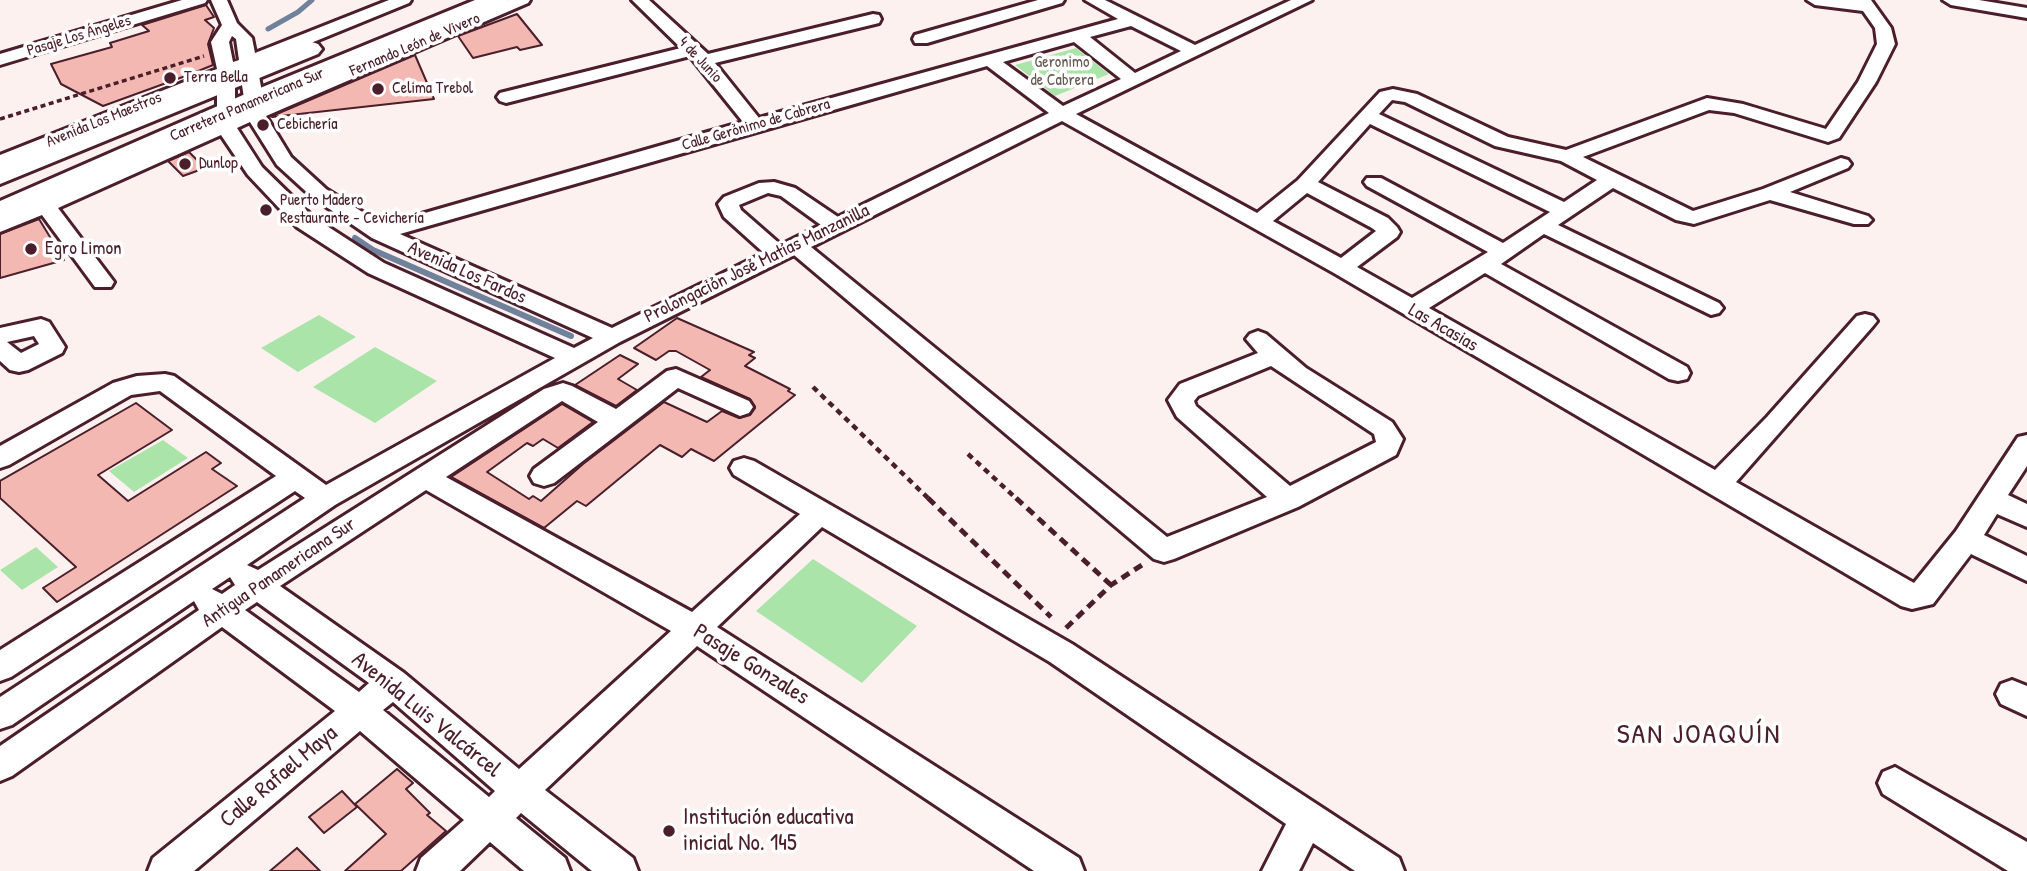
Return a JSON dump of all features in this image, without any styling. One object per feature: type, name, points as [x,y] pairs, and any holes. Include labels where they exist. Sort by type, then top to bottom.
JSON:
[{"type":"highway","name":"Carretera Panamericana Sur","points":[[0,175],[236,73],[431,0]]},
{"type":"highway","name":"Carretera Panamericana Sur","points":[[0,212],[254,108],[496,0]]},
{"type":"street","name":"Pasaje Los Ángeles","points":[[0,60],[199,0]]},
{"type":"street","points":[[0,226],[225,120],[244,38],[230,26],[219,0]]},
{"type":"street","points":[[303,46],[313,20],[366,0]]},
{"type":"street","points":[[303,46],[403,0]]},
{"type":"street","name":"Fernando León de Vivero","points":[[254,108],[522,0]]},
{"type":"street","name":"4 de Junio","points":[[640,0],[699,55],[755,125]]},
{"type":"street","points":[[921,39],[1056,0]]},
{"type":"street","points":[[1093,0],[1195,52]]},
{"type":"street","points":[[1567,156],[1578,155],[1707,104],[1736,108],[1828,136],[1832,134],[1867,82],[1886,44],[1883,28],[1865,3],[1815,0]]},
{"type":"street","points":[[1951,0],[2027,13]]},
{"type":"street","name":"Prolongación José Matías Manzanilla","points":[[229,564],[325,498],[612,337],[1062,114],[1195,52],[1290,2]]},
{"type":"street","points":[[506,97],[873,19]]},
{"type":"street","name":"Calle Gerónimo de Cabrera","points":[[380,233],[1133,20]]},
{"type":"street","points":[[230,26],[220,42],[222,51],[254,108]]},
{"type":"street","points":[[1078,36],[1133,80]]},
{"type":"street","name":"Las Acasias","points":[[991,61],[1062,114],[1342,268],[1899,590]]},
{"type":"street","name":"Avenida Los Maestros","points":[[0,162],[236,73]]},
{"type":"street","points":[[1258,223],[1305,184],[1386,96],[1400,94],[1503,142],[1567,156],[1630,187],[1672,212],[1694,218],[1841,164]]},
{"type":"street","name":"Avenida Los Fardos","points":[[254,108],[284,161],[337,208],[380,233],[612,337]]},
{"type":"street","points":[[1368,116],[1564,212]]},
{"type":"street","name":"Avenida Los Fardos","points":[[225,120],[232,139],[255,172],[305,222],[376,268],[575,358]]},
{"type":"street","points":[[255,172],[284,161]]},
{"type":"street","points":[[1411,309],[1544,226],[1612,179]]},
{"type":"street","points":[[1374,182],[1678,373]]},
{"type":"street","points":[[1305,184],[1380,223],[1388,232],[1342,268]]},
{"type":"street","points":[[836,225],[788,192],[774,188],[766,187],[728,204],[731,213],[787,250],[1164,551],[1288,500],[1387,448],[1390,439],[1383,428],[1266,347],[1189,390],[1181,400],[1186,411],[1288,500]]},
{"type":"street","points":[[1770,192],[1861,220]]},
{"type":"street","points":[[45,205],[103,282]]},
{"type":"street","points":[[1544,226],[1712,308]]},
{"type":"street","points":[[1716,486],[1776,424],[1865,321]]},
{"type":"street","points":[[0,336],[41,327],[53,347],[19,364],[0,348]]},
{"type":"street","points":[[544,475],[676,377],[740,407]]},
{"type":"street","points":[[0,458],[122,389],[145,383],[165,382],[325,498]]},
{"type":"street","name":"Antigua Panamericana Sur","points":[[0,765],[257,586],[553,395],[563,392],[616,421]]},
{"type":"street","points":[[1899,590],[1912,597],[1922,596],[1966,539],[2027,443]]},
{"type":"street","points":[[744,468],[819,513],[1056,638],[1307,818],[1386,871]]},
{"type":"street","points":[[0,667],[296,477]]},
{"type":"street","name":"Pasaje Gonzales","points":[[426,478],[696,630],[1066,871]]},
{"type":"street","points":[[1992,499],[2027,516]]},
{"type":"street","points":[[434,871],[819,513]]},
{"type":"street","points":[[1966,539],[2027,569]]},
{"type":"street","points":[[0,715],[229,564]]},
{"type":"street","name":"Avenida Luis Valcárcel","points":[[229,564],[393,683],[520,791],[620,871]]},
{"type":"street","name":"Avenida Luis Valcárcel","points":[[194,588],[221,611],[360,711],[552,871]]},
{"type":"street","name":"Calle Rafael Maya","points":[[166,871],[393,683]]},
{"type":"street","points":[[1895,783],[2027,862]]},
{"type":"street","points":[[1280,871],[1307,818]]},
{"type":"path","points":[[0,119],[222,51]]},
{"type":"path","points":[[813,387],[1056,638],[1111,585],[1164,551]]},
{"type":"path","points":[[968,454],[1111,585]]},
{"type":"green space","name":"Geronimo de Cabrera","points":[[1076,48],[1109,74],[1055,96],[1015,65]]},
{"type":"green space","points":[[319,315],[356,337],[298,372],[261,348]]},
{"type":"green space","points":[[375,347],[437,381],[375,423],[313,387]]},
{"type":"green space","points":[[163,440],[188,458],[134,492],[109,471]]},
{"type":"green space","points":[[36,547],[58,567],[22,590],[0,570]]},
{"type":"green space","points":[[813,559],[917,626],[862,683],[756,611]]},
{"type":"building","points":[[206,5],[214,17],[205,20],[214,28],[208,44],[213,65],[191,74],[103,106],[61,84],[51,64],[112,47],[110,43],[149,31],[142,25]]},
{"type":"building","points":[[517,14],[542,45],[520,50],[517,47],[473,58],[458,36]]},
{"type":"building","name":"Celima Trebol","points":[[415,55],[434,99],[272,117],[272,116]]},
{"type":"building","name":"Dunlop","points":[[189,152],[205,168],[183,176],[168,161]]},
{"type":"building","name":"Egro Limon","points":[[39,219],[64,260],[0,278],[0,234]]},
{"type":"building","points":[[677,318],[754,352],[749,355],[755,358],[745,366],[790,389],[788,391],[795,395],[714,461],[691,449],[682,457],[660,445],[586,506],[577,501],[544,528],[451,477],[562,404],[593,422],[558,448],[543,439],[533,446],[527,443],[487,472],[529,499],[533,496],[541,501],[583,464],[664,402],[707,422],[722,411],[739,418],[750,415],[755,408],[750,399],[701,377],[710,370],[676,351],[669,351],[656,360],[634,348]]},
{"type":"building","points":[[620,355],[638,364],[618,379],[637,390],[616,406],[575,385]]},
{"type":"building","points":[[136,403],[172,430],[98,475],[128,501],[206,452],[221,463],[212,469],[237,486],[57,602],[43,588],[76,567],[0,498],[0,481]]},
{"type":"building","points":[[397,769],[413,783],[406,789],[430,813],[427,815],[446,831],[401,871],[345,871],[386,834],[355,804]]},
{"type":"building","points":[[342,791],[357,807],[324,833],[309,817]]},
{"type":"building","points":[[297,848],[320,871],[270,871]]},
{"type":"waterway","points":[[268,29],[298,12],[312,0]]},
{"type":"waterway","points":[[355,238],[373,250],[571,336]]},
{"type":"place","name":"Terra Bella","points":[[170,78]]},
{"type":"place","name":"Celima Trebol","points":[[378,89]]},
{"type":"place","name":"Cebichería","points":[[263,125]]},
{"type":"place","name":"Dunlop","points":[[185,164]]},
{"type":"place","name":"Puerto Madero Restaurante - Cevichería","points":[[266,210]]},
{"type":"place","name":"Egro Limon","points":[[31,249]]},
{"type":"place","name":"Institución educativa inicial No. 145","points":[[669,831]]},
{"type":"district","name":"SAN JOAQUÍN","points":[[1699,736]]}]
